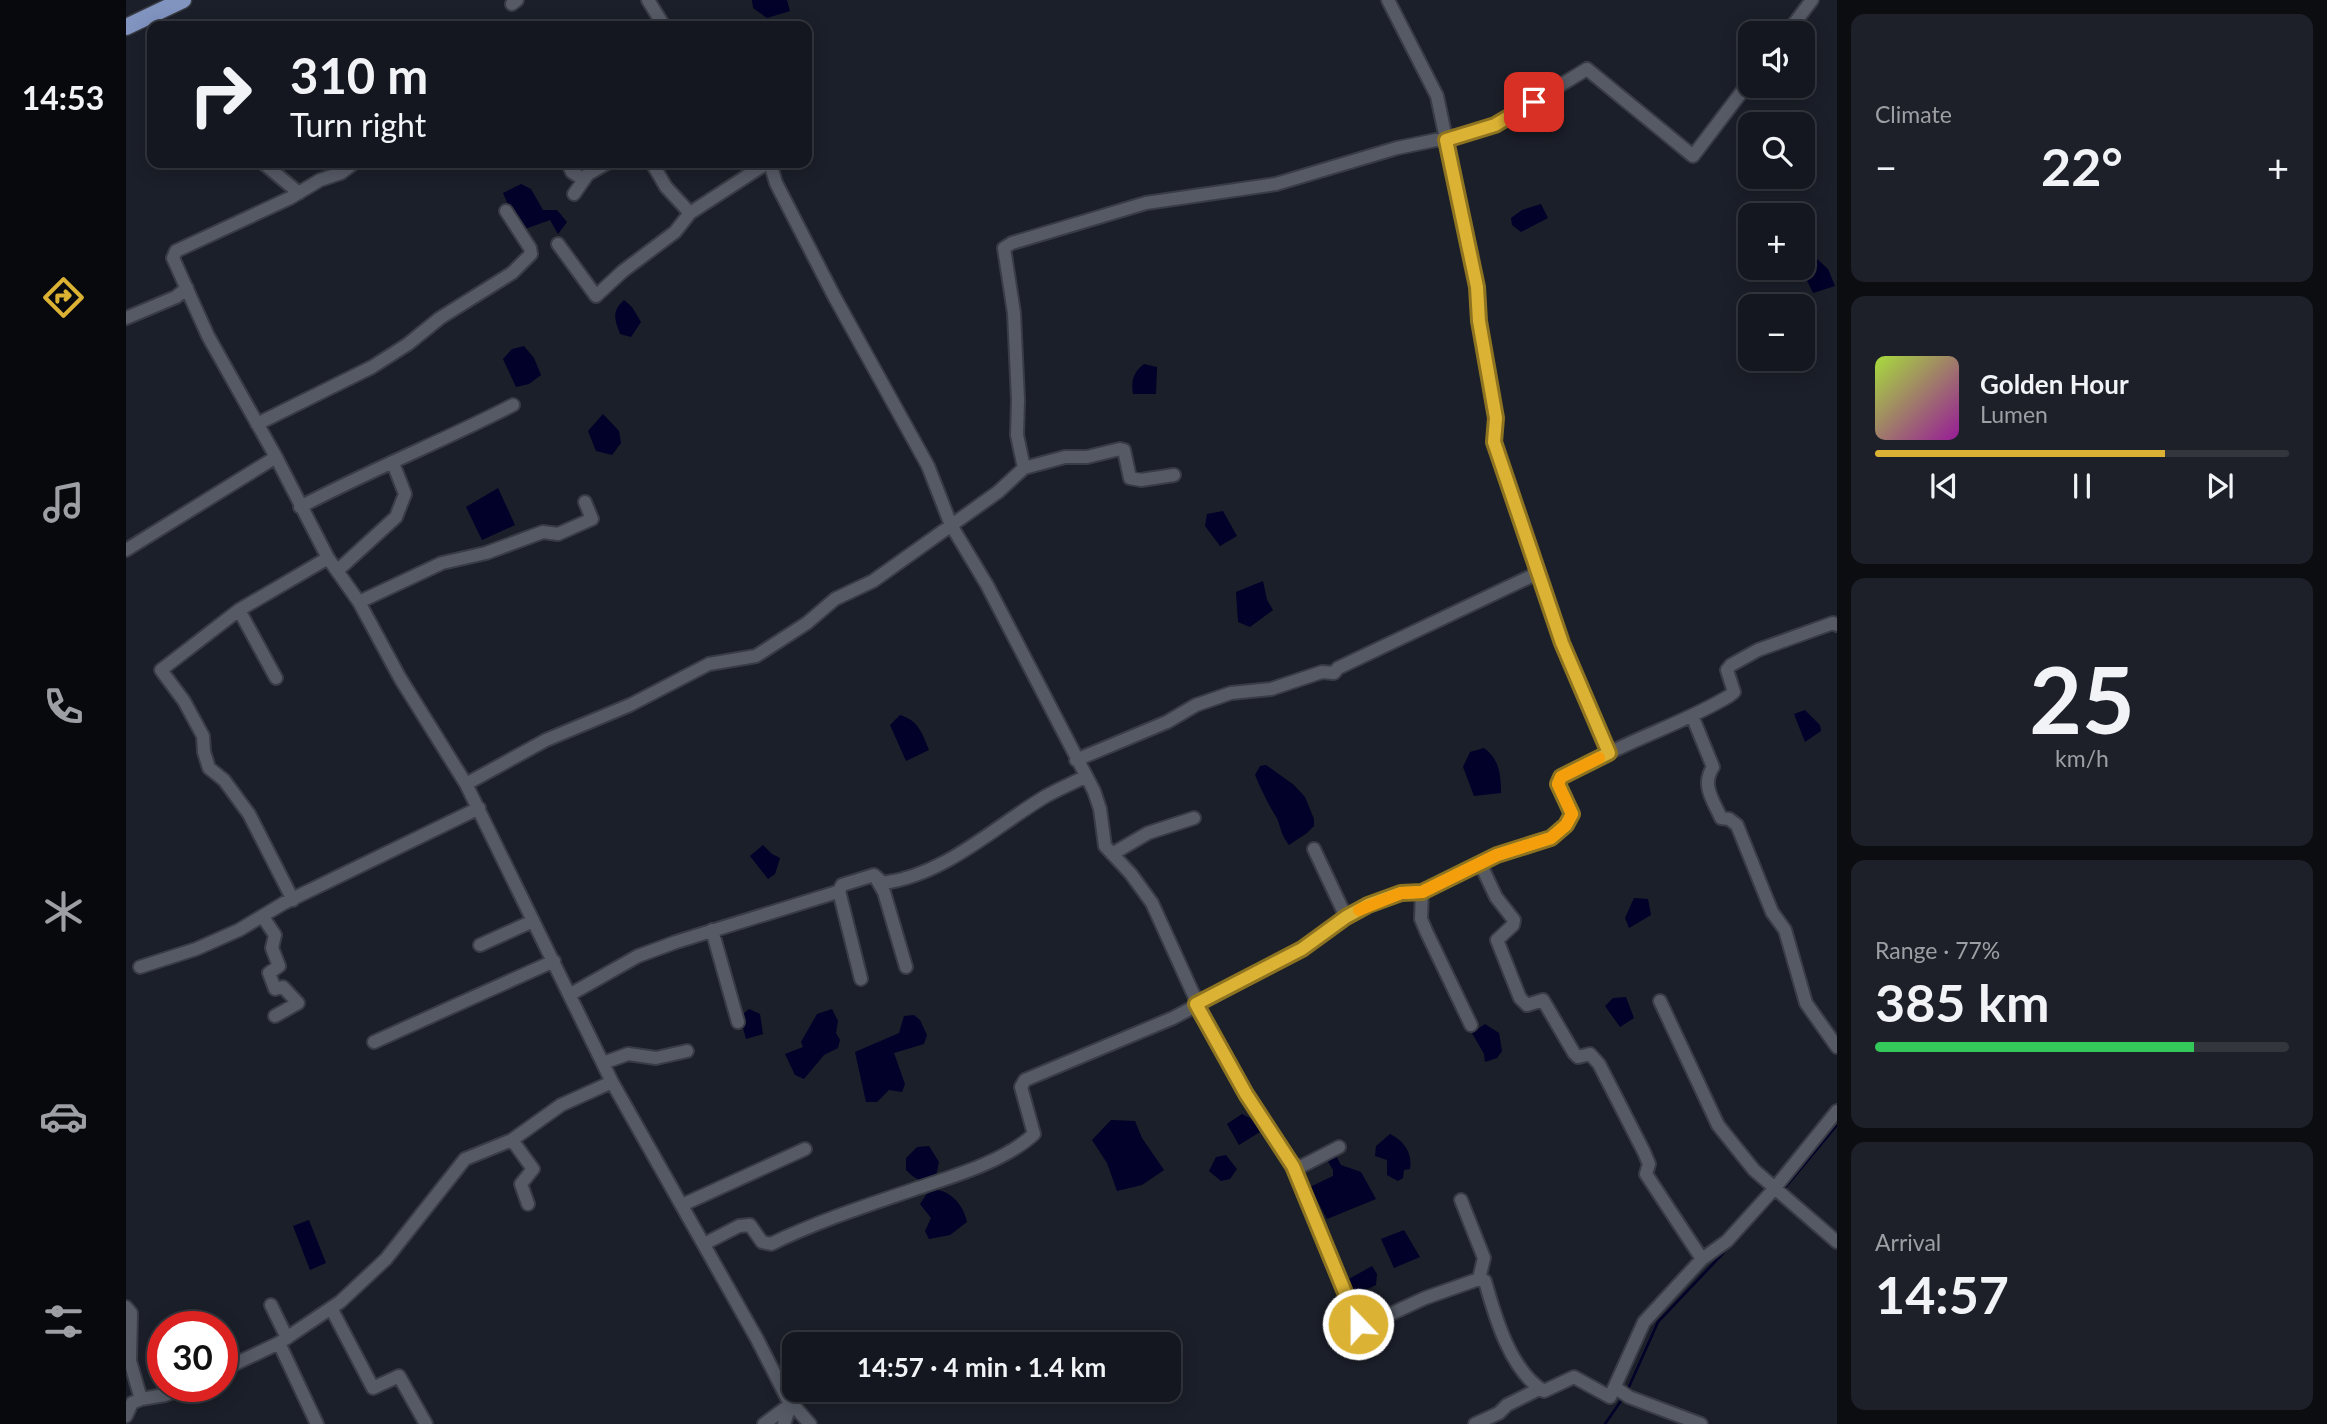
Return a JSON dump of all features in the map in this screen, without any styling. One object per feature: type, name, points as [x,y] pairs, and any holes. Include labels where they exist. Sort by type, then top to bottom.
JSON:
[{"type":"main road","points":[[126,27],[183,0]]},
{"type":"street","points":[[648,0],[661,21]]},
{"type":"street","points":[[1388,0],[1437,96],[1477,287],[1479,321],[1496,418],[1494,442],[1576,680],[1594,714],[1609,753]]},
{"type":"street","points":[[1796,21],[1812,0]]},
{"type":"street","points":[[1024,468],[1016,413],[1018,400],[1014,313],[1004,248],[1012,243],[1146,203],[1276,184],[1397,149],[1446,140],[1495,125],[1587,69],[1693,156],[1738,98]]},
{"type":"street","points":[[269,168],[299,193]]},
{"type":"street","points":[[348,168],[176,251],[173,258],[208,336],[276,457],[328,558],[359,603],[400,678],[479,808],[612,1082],[792,1403],[810,1424]]},
{"type":"street","points":[[570,168],[584,180]]},
{"type":"street","points":[[574,194],[587,174],[598,168]]},
{"type":"street","points":[[655,168],[666,187],[690,213]]},
{"type":"street","points":[[558,244],[596,296],[623,271],[675,232],[690,213],[760,168]]},
{"type":"street","points":[[770,168],[834,296],[928,466],[951,525],[987,585],[1085,777],[1100,809],[1105,846],[1152,903],[1196,1004],[1246,1094],[1293,1166],[1358,1324],[1370,1324],[1425,1298],[1479,1279],[1485,1281],[1517,1366],[1530,1383],[1544,1391],[1574,1377],[1610,1397],[1644,1322],[1702,1259],[1727,1241],[1777,1192],[1837,1111]]},
{"type":"street","points":[[257,424],[372,367],[408,344],[440,318],[512,273],[530,254],[530,248],[506,211]]},
{"type":"street","points":[[126,317],[176,297],[187,288]]},
{"type":"street","points":[[300,507],[363,474],[393,463],[513,405]]},
{"type":"street","points":[[466,784],[547,740],[630,705],[709,664],[756,656],[807,623],[835,599],[873,581],[998,492],[1024,468],[1065,457],[1087,457],[1120,449],[1124,450],[1130,478],[1141,480],[1174,475]]},
{"type":"street","points":[[126,550],[276,457]]},
{"type":"street","points":[[337,571],[396,517],[405,494],[393,463]]},
{"type":"street","points":[[359,603],[442,563],[486,553],[543,532],[558,534],[592,519],[585,502]]},
{"type":"street","points":[[293,900],[249,814],[224,780],[209,768],[203,736],[184,701],[161,670],[239,610],[328,558]]},
{"type":"street","points":[[1076,760],[1167,722],[1196,705],[1231,693],[1271,689],[1322,672],[1334,673],[1338,668],[1538,573]]},
{"type":"street","points":[[239,610],[276,678]]},
{"type":"street","points":[[704,1244],[739,1226],[750,1225],[762,1242],[771,1244],[877,1202],[965,1172],[1024,1143],[1034,1133],[1021,1087],[1025,1080],[1173,1018],[1302,949],[1346,917],[1401,893],[1422,892],[1497,855],[1551,838],[1566,825],[1572,814],[1558,784],[1561,777],[1647,734],[1693,718],[1734,692],[1727,670],[1731,665],[1799,634],[1833,623],[1837,625]]},
{"type":"street","points":[[1693,718],[1713,767],[1706,785],[1721,818],[1729,819],[1737,825],[1772,912],[1785,930],[1806,1003],[1837,1047]]},
{"type":"street","points":[[874,875],[883,883],[930,868],[965,850],[1046,796],[1085,777]]},
{"type":"street","points":[[140,967],[195,949],[479,808]]},
{"type":"street","points":[[1112,854],[1148,833],[1194,818]]},
{"type":"street","points":[[1314,849],[1346,917]]},
{"type":"street","points":[[1481,865],[1496,897],[1514,920],[1513,925],[1497,940],[1520,998],[1527,1004],[1543,1000],[1574,1053],[1578,1056],[1590,1054],[1599,1064],[1644,1152],[1648,1164],[1646,1174],[1650,1182],[1702,1259]]},
{"type":"street","points":[[861,979],[839,891],[842,885],[874,875]]},
{"type":"street","points":[[874,875],[884,892],[906,967]]},
{"type":"street","points":[[570,994],[638,956],[839,891]]},
{"type":"street","points":[[1422,892],[1421,919],[1471,1025]]},
{"type":"street","points":[[263,917],[275,935],[272,948],[279,966],[269,973],[275,989],[283,986],[292,993],[298,1003],[275,1016]]},
{"type":"street","points":[[480,945],[533,921]]},
{"type":"street","points":[[712,930],[738,1022]]},
{"type":"street","points":[[374,1042],[554,961]]},
{"type":"street","points":[[1660,1001],[1718,1125],[1754,1170],[1837,1242]]},
{"type":"street","points":[[603,1063],[628,1054],[656,1058],[687,1051]]},
{"type":"street","points":[[238,1362],[283,1340],[331,1308],[386,1259],[465,1159],[512,1140],[562,1105],[612,1082]]},
{"type":"street","points":[[512,1140],[533,1169],[522,1184],[528,1204]]},
{"type":"street","points":[[1293,1166],[1302,1166],[1339,1147]]},
{"type":"street","points":[[682,1205],[804,1149]]},
{"type":"street","points":[[1461,1200],[1484,1258],[1479,1279]]},
{"type":"street","points":[[271,1305],[317,1424]]},
{"type":"street","points":[[126,1307],[131,1313],[128,1362],[141,1399]]},
{"type":"street","points":[[331,1308],[373,1388],[399,1376],[426,1424]]},
{"type":"street","points":[[1616,1388],[1629,1397],[1701,1424]]},
{"type":"street","points":[[1475,1424],[1539,1389]]},
{"type":"street","points":[[126,1416],[132,1404],[147,1398]]},
{"type":"street","points":[[764,1424],[792,1403]]},
{"type":"street","points":[[784,1424],[792,1403]]},
{"type":"water","points":[[752,0],[787,0],[790,11],[767,18],[753,8]]},
{"type":"water","points":[[521,184],[531,189],[543,210],[557,210],[567,222],[558,234],[550,220],[525,229],[512,214],[503,193]]},
{"type":"water","points":[[1541,204],[1548,218],[1521,232],[1512,225],[1511,218],[1522,210]]},
{"type":"water","points":[[1815,260],[1828,269],[1835,286],[1813,293],[1807,280],[1815,280]]},
{"type":"water","points":[[624,300],[641,322],[631,337],[620,334],[616,320],[617,308]]},
{"type":"water","points":[[524,346],[534,358],[541,375],[529,384],[516,387],[503,359],[512,349]]},
{"type":"water","points":[[1144,364],[1157,367],[1156,394],[1133,394],[1134,377]]},
{"type":"water","points":[[603,414],[619,431],[621,443],[612,455],[596,451],[588,431]]},
{"type":"water","points":[[498,488],[515,525],[482,540],[466,507]]},
{"type":"water","points":[[1223,511],[1237,536],[1220,546],[1205,526],[1207,514]]},
{"type":"water","points":[[1263,581],[1267,600],[1273,610],[1250,627],[1238,622],[1236,592]]},
{"type":"water","points":[[1805,710],[1820,725],[1821,731],[1805,742],[1794,714]]},
{"type":"water","points":[[900,715],[916,724],[929,750],[906,761],[890,725]]},
{"type":"water","points":[[1484,748],[1493,757],[1498,768],[1501,793],[1474,796],[1463,767],[1470,752]]},
{"type":"water","points":[[1266,765],[1294,785],[1305,797],[1314,819],[1314,826],[1289,845],[1255,775],[1260,766]]},
{"type":"water","points":[[763,845],[780,858],[775,874],[768,879],[750,856]]},
{"type":"water","points":[[1634,898],[1648,899],[1651,915],[1629,928],[1625,918]]},
{"type":"water","points":[[1626,997],[1634,1018],[1620,1027],[1605,1006],[1613,998]]},
{"type":"water","points":[[749,1009],[760,1014],[763,1034],[746,1039],[740,1017]]},
{"type":"water","points":[[832,1009],[838,1021],[838,1048],[824,1055],[804,1079],[795,1075],[785,1054],[803,1047],[801,1042],[817,1014]]},
{"type":"water","points":[[914,1015],[920,1020],[927,1035],[924,1044],[894,1053],[905,1084],[902,1092],[889,1090],[877,1102],[866,1102],[855,1052],[899,1033],[904,1016]]},
{"type":"water","points":[[1485,1024],[1499,1033],[1502,1051],[1497,1058],[1485,1062],[1484,1054],[1472,1033]]},
{"type":"water","points":[[1242,1114],[1252,1119],[1260,1132],[1239,1145],[1227,1124]]},
{"type":"water","points":[[1111,1120],[1135,1121],[1142,1138],[1164,1170],[1142,1185],[1117,1191],[1107,1163],[1092,1140]]},
{"type":"water","points":[[1390,1134],[1403,1143],[1411,1163],[1410,1169],[1404,1170],[1403,1178],[1398,1181],[1387,1175],[1387,1160],[1375,1156],[1376,1146]]},
{"type":"water","points":[[929,1146],[939,1162],[936,1176],[920,1180],[906,1170],[906,1158],[917,1147]]},
{"type":"water","points":[[1335,1154],[1341,1165],[1361,1172],[1376,1199],[1327,1219],[1310,1187],[1333,1176],[1333,1170],[1326,1158]]},
{"type":"water","points":[[1226,1155],[1237,1169],[1230,1179],[1221,1181],[1209,1171],[1216,1157]]},
{"type":"water","points":[[930,1189],[949,1194],[959,1203],[965,1215],[967,1222],[950,1235],[929,1239],[925,1231],[931,1218],[920,1204]]},
{"type":"water","points":[[309,1220],[326,1263],[310,1270],[293,1226]]},
{"type":"water","points":[[1404,1230],[1420,1257],[1394,1268],[1381,1239]]},
{"type":"water","points":[[1372,1266],[1377,1274],[1376,1285],[1355,1295],[1347,1280]]},
{"type":"waterway","points":[[1783,1190],[1837,1125]]},
{"type":"waterway","points":[[1735,1241],[1778,1195]]},
{"type":"waterway","points":[[1628,1389],[1658,1322],[1730,1246]]},
{"type":"waterway","points":[[1605,1424],[1623,1398]]},
{"type":"slow traffic","points":[[1359,910],[1401,893],[1422,892],[1497,855],[1551,838],[1566,825],[1572,814],[1558,784],[1561,777],[1599,758]]},
{"type":"route","points":[[1358,1324],[1293,1166],[1246,1094],[1196,1004],[1302,949],[1328,929],[1368,905],[1401,893],[1422,892],[1497,855],[1551,838],[1566,825],[1572,814],[1558,784],[1561,777],[1609,753],[1562,643],[1494,442],[1496,418],[1486,348],[1479,321],[1477,287],[1446,140],[1495,125],[1534,102]]}]
